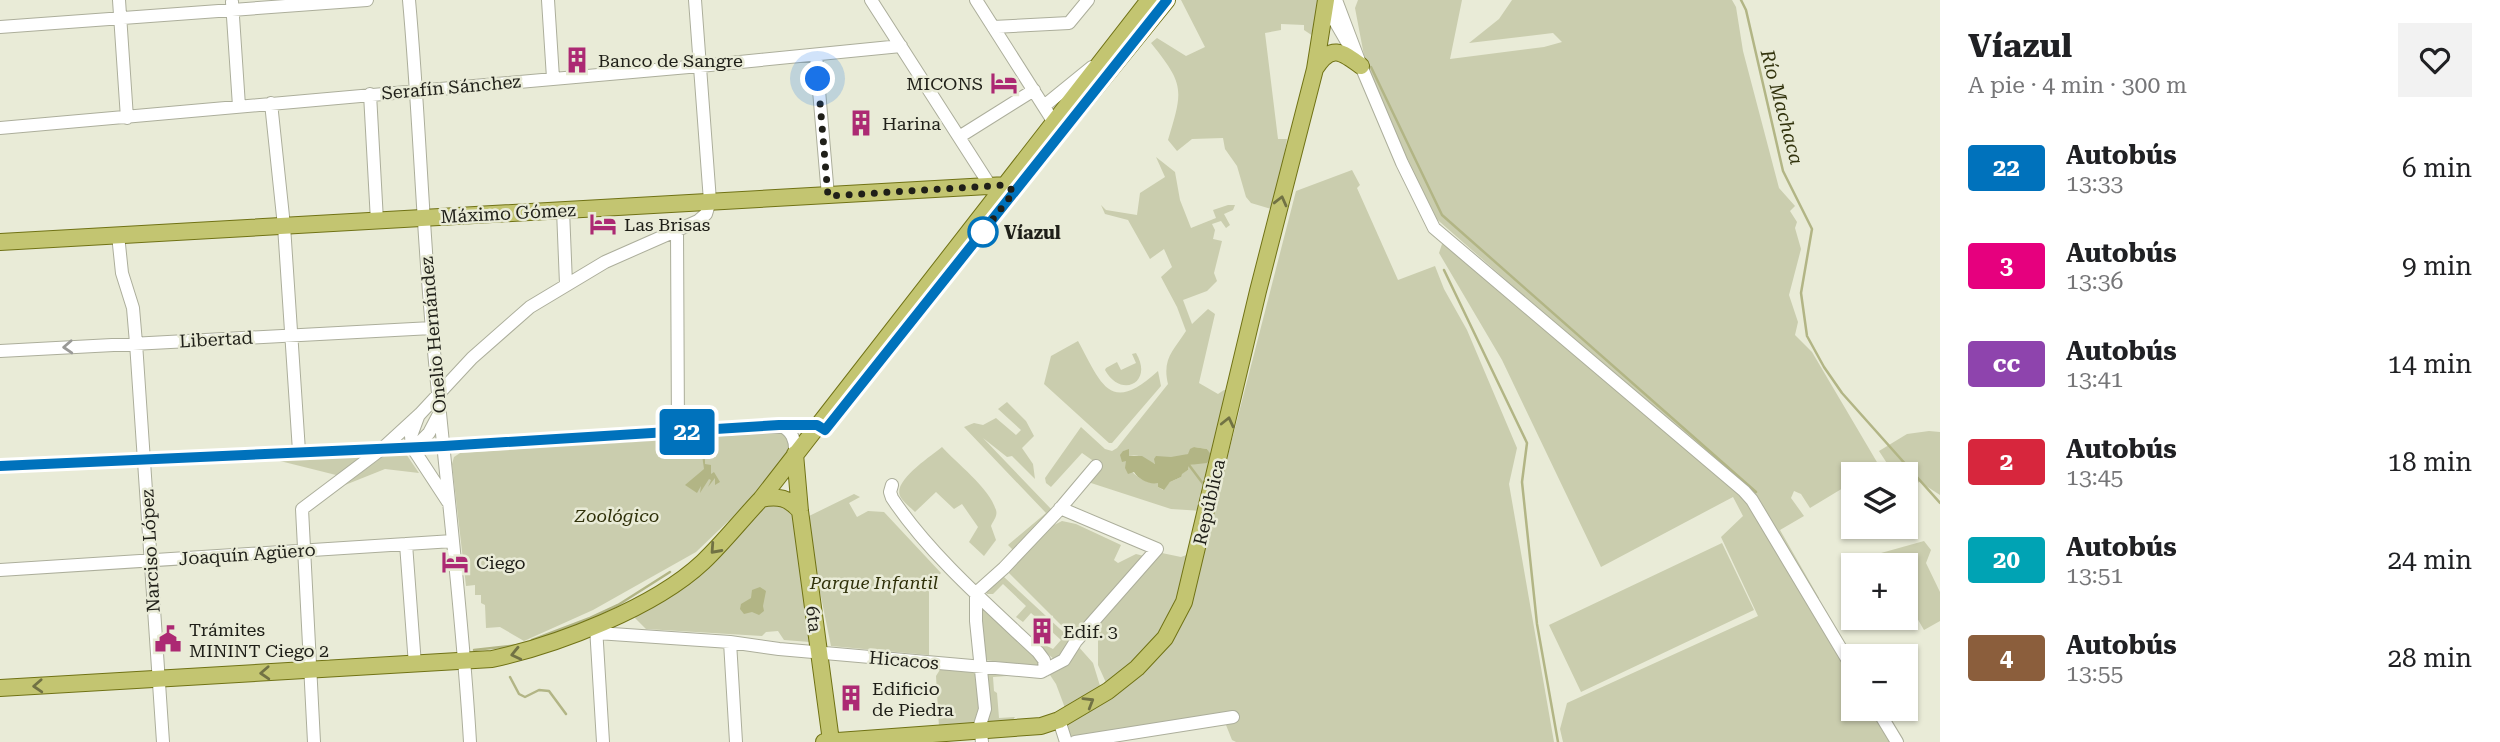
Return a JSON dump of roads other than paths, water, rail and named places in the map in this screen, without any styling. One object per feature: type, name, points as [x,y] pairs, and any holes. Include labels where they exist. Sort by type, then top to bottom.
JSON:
[{"type":"main road","points":[[1057,127],[1105,57],[1149,0]]},
{"type":"main road","points":[[989,207],[986,197],[1057,127],[1167,0]]},
{"type":"main road","name":"República","points":[[824,742],[982,737],[1028,729],[1059,720],[1108,691],[1138,668],[1165,638],[1184,602],[1258,292],[1315,69],[1328,2]]},
{"type":"main road","points":[[1315,69],[1324,57],[1334,52],[1343,52],[1361,66]]},
{"type":"main road","points":[[821,427],[989,207],[997,188]]},
{"type":"main road","points":[[0,688],[465,662],[522,653],[597,629],[683,579],[704,561],[796,461],[997,188]]},
{"type":"main road","name":"Máximo Gómez","points":[[0,242],[710,201],[997,188]]},
{"type":"main road","name":"6ta","points":[[796,461],[800,511],[831,742]]},
{"type":"main road","points":[[761,499],[772,496],[785,498],[792,501],[800,511]]},
{"type":"street","points":[[119,0],[127,118]]},
{"type":"street","points":[[0,27],[121,18],[232,4],[367,0]]},
{"type":"street","name":"Onelio Hernández","points":[[409,0],[432,328],[465,662],[470,742]]},
{"type":"street","points":[[548,0],[553,78]]},
{"type":"street","points":[[314,742],[302,509],[383,447],[420,414],[472,358],[530,307],[566,284],[637,247],[698,221],[706,214],[710,201],[695,0]]},
{"type":"street","points":[[871,0],[959,137],[997,188]]},
{"type":"street","points":[[976,0],[1057,127]]},
{"type":"street","points":[[993,27],[1069,23],[1088,0]]},
{"type":"street","points":[[1328,2],[1361,66],[1402,163],[1434,228],[1744,491],[1752,500],[1841,649]]},
{"type":"street","points":[[232,4],[239,106]]},
{"type":"street","name":"Serafín Sánchez","points":[[0,128],[901,46]]},
{"type":"street","points":[[816,55],[828,196]]},
{"type":"street","points":[[1044,106],[1105,57]]},
{"type":"street","points":[[959,137],[1034,90]]},
{"type":"street","points":[[370,94],[377,221]]},
{"type":"street","points":[[271,103],[284,226],[299,451]]},
{"type":"street","points":[[563,210],[566,284]]},
{"type":"street","points":[[677,230],[678,432]]},
{"type":"street","name":"Narciso López","points":[[118,235],[122,273],[133,307],[163,742]]},
{"type":"street","name":"Libertad","points":[[0,351],[432,328]]},
{"type":"street","points":[[413,447],[436,423],[440,410]]},
{"type":"street","points":[[413,447],[411,436],[420,414]]},
{"type":"street","points":[[779,425],[792,435],[796,461]]},
{"type":"street","points":[[0,466],[444,446],[779,425],[821,427]]},
{"type":"street","name":"Onelio Hernández","points":[[413,447],[448,502]]},
{"type":"street","points":[[976,593],[1004,568],[1096,466]]},
{"type":"street","points":[[892,485],[890,492],[899,508],[976,593],[1038,652],[1044,660],[1045,670],[1064,660],[1076,640],[1157,549],[1060,508]]},
{"type":"street","name":"Joaquín Agüero","points":[[0,570],[453,541]]},
{"type":"street","points":[[407,544],[415,665]]},
{"type":"street","points":[[976,593],[985,709],[980,725],[982,737]]},
{"type":"street","points":[[597,629],[603,742]]},
{"type":"street","name":"Hicacos","points":[[597,629],[981,667],[1041,672],[1045,670]]},
{"type":"street","points":[[730,642],[736,742]]},
{"type":"street","points":[[1075,742],[1233,717]]},
{"type":"street","points":[[1059,720],[1066,742]]},
{"type":"street","points":[[1884,721],[1897,742]]},
{"type":"waterway","name":"Río Machaca","points":[[1741,0],[1746,10],[1783,171],[1812,229],[1801,293],[1807,336],[1842,393],[1940,503]]},
{"type":"waterway","points":[[1371,67],[1442,215],[1756,492]]},
{"type":"waterway","points":[[1444,270],[1527,443],[1522,482],[1537,624],[1558,742]]},
{"type":"waterway","points":[[1189,465],[1204,485]]},
{"type":"waterway","points":[[532,640],[618,605],[670,572]]},
{"type":"waterway","points":[[474,650],[519,645]]},
{"type":"waterway","points":[[510,677],[519,694],[525,697],[539,690],[549,691],[566,714]]},
{"type":"place","name":"Banco de Sangre","points":[[577,60]]},
{"type":"place","name":"MICONS","points":[[1004,83]]},
{"type":"place","name":"Harina","points":[[861,123]]},
{"type":"place","name":"Las Brisas","points":[[603,224]]},
{"type":"place","name":"Víazul","points":[[983,232]]},
{"type":"place","name":"Ciego","points":[[455,562]]},
{"type":"place","name":"Edif. 3","points":[[1042,631]]},
{"type":"place","name":"Trámites MININT Ciego 2","points":[[168,639]]},
{"type":"place","name":"Edificio de Piedra","points":[[851,698]]},
{"type":"park label","name":"Zoológico","points":[[617,515]]},
{"type":"park label","name":"Parque Infantil","points":[[874,582]]}]
